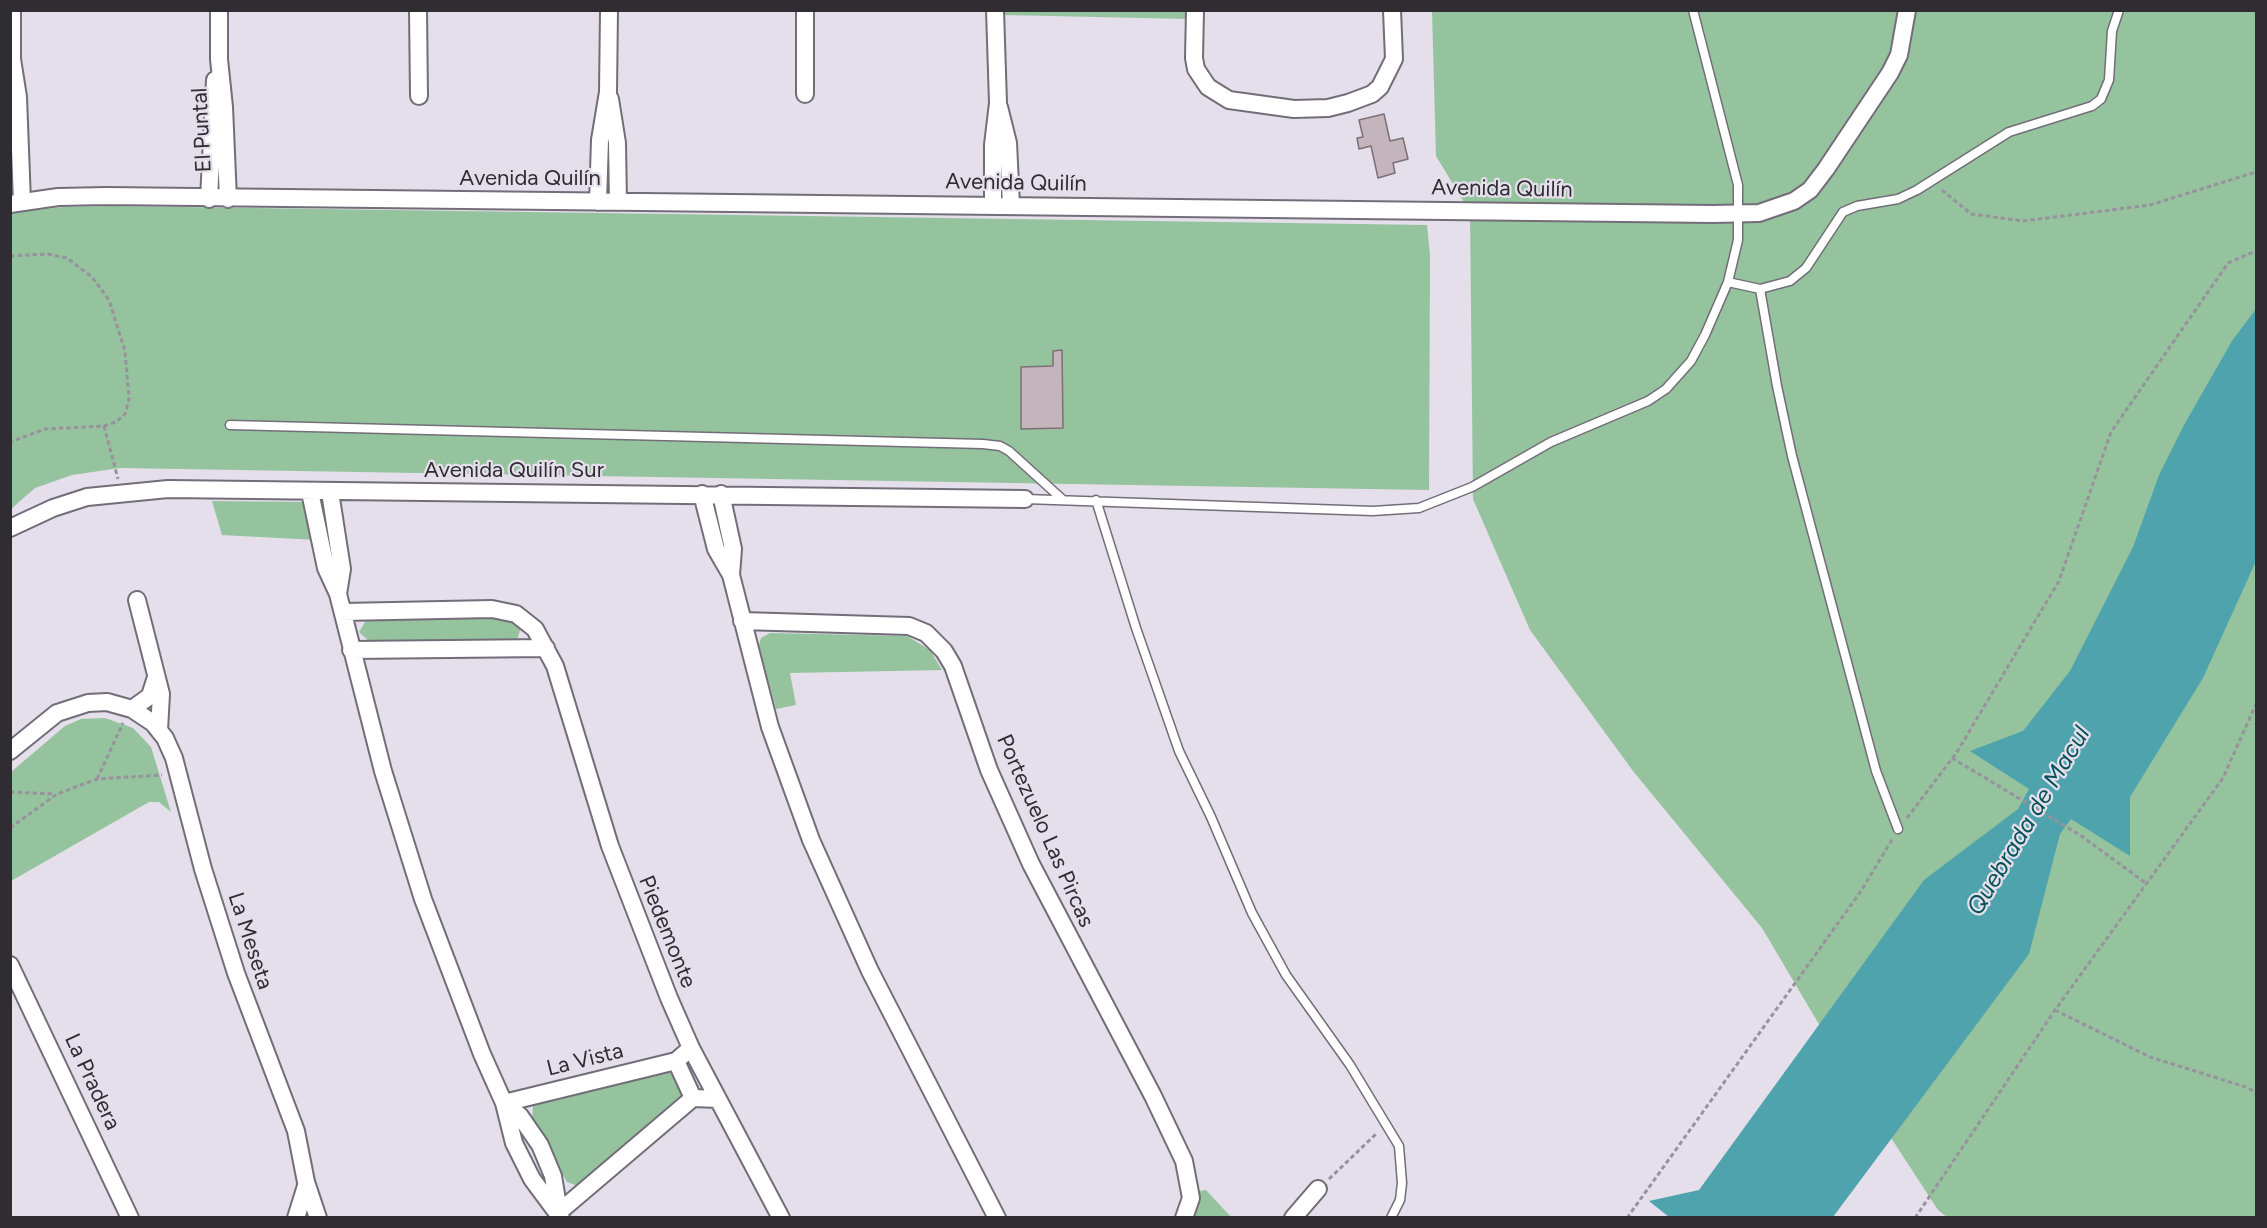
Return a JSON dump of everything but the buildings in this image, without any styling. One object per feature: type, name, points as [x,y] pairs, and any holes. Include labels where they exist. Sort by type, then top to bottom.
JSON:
[{"type":"street","points":[[12,10],[11,63],[19,114],[16,203]]},
{"type":"street","name":"El Puntal","points":[[219,10],[219,58],[224,107],[228,199]]},
{"type":"street","points":[[418,10],[419,96]]},
{"type":"street","points":[[598,202],[600,140],[608,92],[609,10]]},
{"type":"street","points":[[805,10],[805,94]]},
{"type":"street","points":[[993,205],[993,144],[998,103],[995,10]]},
{"type":"street","points":[[1195,10],[1194,58],[1196,69],[1208,87],[1229,100],[1252,105],[1302,109],[1348,103],[1372,94],[1380,87],[1394,59],[1392,10]]},
{"type":"street","name":"Avenida Quilín","points":[[16,203],[79,196],[1739,214],[1777,208],[1810,190],[1890,73],[1899,55],[1907,10]]},
{"type":"street","name":"El Puntal","points":[[209,199],[212,102],[219,58]]},
{"type":"street","points":[[608,92],[615,126],[618,202]]},
{"type":"street","points":[[998,103],[1008,143],[1011,205]]},
{"type":"street","name":"Avenida Quilín Sur","points":[[10,528],[69,502],[122,492],[168,489],[1025,499]]},
{"type":"street","points":[[310,492],[326,568],[338,594],[391,800],[423,899],[482,1054],[504,1103],[510,1132],[522,1161],[540,1192],[560,1215]]},
{"type":"street","points":[[330,492],[342,569],[338,594]]},
{"type":"street","points":[[702,494],[716,549],[730,574],[778,754],[822,866],[887,1005],[997,1218]]},
{"type":"street","points":[[722,494],[734,549],[730,574]]},
{"type":"street","points":[[137,600],[162,702],[159,730]]},
{"type":"street","name":"Piedemonte","points":[[343,612],[502,610],[516,614],[528,623],[546,648],[555,666],[609,846],[691,1048],[781,1218]]},
{"type":"street","name":"Portezuelo Las Pircas","points":[[742,621],[909,626],[926,633],[944,651],[953,666],[990,770],[1027,856],[1149,1088],[1184,1161],[1191,1198],[1184,1218]]},
{"type":"street","points":[[351,650],[546,648]]},
{"type":"street","points":[[130,708],[150,696],[156,677]]},
{"type":"street","points":[[10,751],[52,716],[78,704],[107,702],[130,708],[159,730]]},
{"type":"street","name":"La Meseta","points":[[159,730],[170,747],[223,933],[293,1123],[306,1182],[318,1218]]},
{"type":"street","name":"La Pradera","points":[[10,965],[130,1218]]},
{"type":"street","name":"La Vista","points":[[504,1103],[676,1061],[691,1048]]},
{"type":"street","points":[[676,1061],[693,1098]]},
{"type":"street","points":[[560,1215],[693,1098],[718,1099]]},
{"type":"street","points":[[504,1103],[520,1116],[540,1145],[553,1176],[560,1215]]},
{"type":"street","points":[[296,1218],[306,1182]]},
{"type":"street","points":[[1293,1218],[1318,1189]]},
{"type":"lane","points":[[1025,499],[1372,511],[1419,508],[1472,487],[1551,442],[1648,401],[1666,389],[1691,361],[1728,282],[1736,258],[1738,185],[1693,10]]},
{"type":"lane","points":[[1728,282],[1760,290],[1790,280],[1806,268],[1843,212],[1857,206],[1898,199],[1931,182],[2009,132],[2082,112],[2101,99],[2109,80],[2112,31],[2119,10]]},
{"type":"lane","points":[[1760,290],[1792,456],[1876,771],[1898,830]]},
{"type":"lane","points":[[230,425],[983,444],[1000,446],[1009,451],[1062,500]]},
{"type":"lane","points":[[1096,500],[1136,628],[1179,751],[1211,817],[1252,913],[1286,975],[1350,1065],[1399,1146],[1402,1165],[1400,1200],[1391,1218]]},
{"type":"path","points":[[1931,182],[1971,214],[2023,221],[2150,205],[2256,172]]},
{"type":"path","points":[[1627,1218],[1861,891],[1898,830],[1952,758],[2059,581],[2111,432],[2228,263],[2256,251]]},
{"type":"path","points":[[10,256],[48,254],[67,258],[92,277],[109,300],[124,351],[129,399],[125,414],[116,422],[104,426],[45,429],[10,442]]},
{"type":"path","points":[[104,426],[122,492]]},
{"type":"path","points":[[1915,1218],[2055,1010],[2223,778],[2256,704]]},
{"type":"path","points":[[97,779],[130,708]]},
{"type":"path","points":[[1952,758],[2015,794],[2080,836],[2147,884]]},
{"type":"path","points":[[10,828],[57,794],[97,779],[178,774]]},
{"type":"path","points":[[10,792],[57,794]]},
{"type":"path","points":[[2055,1010],[2150,1057],[2249,1088],[2256,1094]]},
{"type":"path","points":[[1318,1189],[1387,1124]]},
{"type":"green space","points":[[1004,10],[1189,10],[1190,19],[1004,15]]},
{"type":"green space","points":[[1432,11],[2256,11],[2256,1217],[1947,1217],[1938,1210],[1839,1058],[1762,928],[1633,771],[1530,630],[1473,499],[1470,212],[1436,156]]},
{"type":"green space","points":[[62,207],[1427,225],[1430,255],[1429,490],[120,468],[72,475],[35,488],[11,509],[11,213]]},
{"type":"green space","points":[[212,501],[310,502],[317,540],[222,535]]},
{"type":"green space","points":[[507,616],[521,627],[517,640],[371,643],[359,632],[367,619]]},
{"type":"green space","points":[[770,633],[907,636],[930,650],[942,670],[790,673],[796,705],[776,709],[759,646],[761,638]]},
{"type":"green space","points":[[105,718],[133,728],[151,747],[171,812],[159,802],[149,802],[11,881],[11,772],[65,726],[81,719]]},
{"type":"green space","points":[[667,1071],[675,1077],[682,1097],[578,1186],[567,1182],[532,1121],[533,1106]]},
{"type":"green space","points":[[1206,1190],[1231,1217],[1193,1218],[1199,1191]]},
{"type":"water","name":"Quebrada de Macul","points":[[2256,309],[2256,561],[2203,678],[2130,797],[2130,856],[2071,819],[2060,834],[2029,954],[1833,1217],[1669,1217],[1649,1201],[1699,1190],[1924,880],[2018,809],[2029,789],[1970,751],[2023,731],[2070,671],[2133,547],[2159,475],[2184,425],[2232,341]]}]
